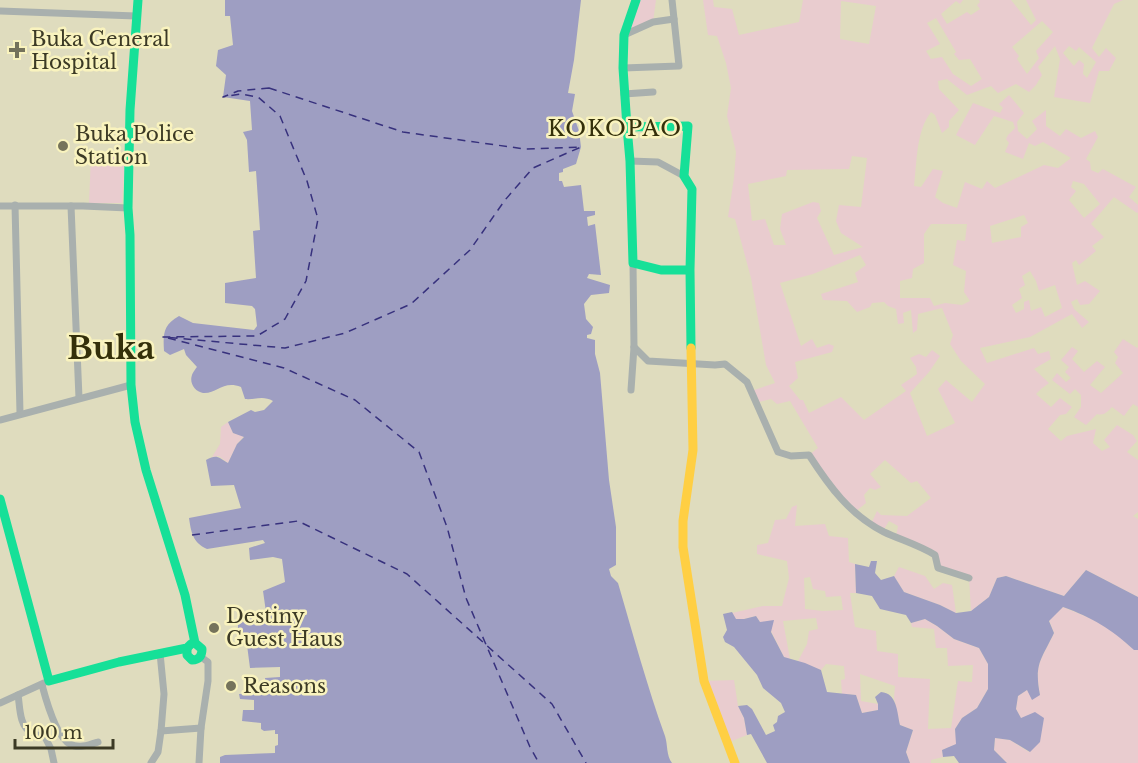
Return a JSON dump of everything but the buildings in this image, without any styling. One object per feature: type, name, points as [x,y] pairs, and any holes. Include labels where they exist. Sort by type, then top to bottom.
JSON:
[{"type":"street","points":[[138,0],[130,110],[128,208],[131,385],[135,422],[146,470],[184,595],[191,646],[187,655],[192,660],[201,657]]},
{"type":"street","points":[[631,390],[634,347],[633,263],[630,161],[623,68],[624,35],[636,0]]},
{"type":"street","points":[[623,68],[679,66],[672,0]]},
{"type":"street","points":[[0,10],[136,16]]},
{"type":"street","points":[[624,35],[653,22],[674,19]]},
{"type":"street","points":[[624,94],[653,92]]},
{"type":"street","points":[[627,127],[688,126],[684,176]]},
{"type":"street","points":[[630,161],[658,162],[684,176],[692,189],[690,270],[693,450],[683,521],[683,547],[704,681],[735,763]]},
{"type":"street","points":[[15,205],[20,413]]},
{"type":"street","points":[[0,206],[128,208]]},
{"type":"street","points":[[71,206],[79,398]]},
{"type":"street","points":[[633,263],[661,270],[690,270]]},
{"type":"street","points":[[634,347],[648,361],[724,364],[747,382],[778,452],[791,456],[809,455],[828,485],[855,512],[883,531],[923,547],[935,555],[938,568],[969,578]]},
{"type":"street","points":[[0,420],[131,385]]},
{"type":"street","points":[[0,499],[45,683],[50,713],[68,743],[85,746],[98,742]]},
{"type":"street","points":[[0,703],[45,683],[119,662],[191,646],[200,646],[201,657]]},
{"type":"street","points":[[151,763],[158,752],[161,731],[164,694],[160,653]]},
{"type":"street","points":[[199,763],[201,728],[208,681],[208,662],[201,657]]},
{"type":"street","points":[[18,695],[21,717],[26,728],[31,733],[45,737],[54,763]]},
{"type":"street","points":[[161,731],[201,728]]},
{"type":"shaded area","points":[[636,0],[656,0],[653,22],[624,35]]},
{"type":"shaded area","points":[[703,0],[713,0],[714,7],[732,9],[739,35],[799,22],[803,0],[963,0],[960,4],[956,1],[941,14],[947,24],[967,12],[971,15],[980,9],[977,5],[979,0],[1011,0],[1031,25],[1036,20],[1026,0],[1123,0],[1114,4],[1092,48],[1099,57],[1106,48],[1116,58],[1109,71],[1099,71],[1090,103],[1054,97],[1060,59],[1055,46],[1038,67],[1042,75],[1029,92],[1016,84],[998,93],[991,86],[967,95],[947,79],[938,81],[939,89],[959,110],[949,121],[949,127],[942,133],[935,115],[931,112],[926,120],[918,147],[914,186],[921,187],[933,169],[943,171],[935,197],[957,208],[965,182],[982,189],[987,181],[995,188],[1044,165],[1058,168],[1071,158],[1043,142],[1035,146],[1029,143],[1023,159],[1005,152],[1009,143],[1006,139],[1015,128],[1013,122],[994,116],[975,145],[956,135],[973,103],[1000,113],[1003,108],[999,104],[1009,95],[1024,113],[1017,122],[1018,131],[1027,139],[1037,129],[1032,121],[1046,110],[1046,126],[1060,136],[1066,129],[1081,138],[1095,131],[1098,137],[1086,159],[1090,162],[1091,170],[1098,173],[1103,169],[1136,187],[1129,197],[1138,205],[1138,212],[1114,197],[1091,224],[1104,237],[1092,246],[1096,251],[1079,265],[1076,260],[1072,263],[1077,285],[1085,281],[1100,291],[1089,304],[1080,305],[1077,299],[1071,302],[1074,309],[1089,322],[1082,328],[1072,314],[1030,337],[980,348],[987,363],[1034,348],[1038,354],[1049,351],[1051,359],[1034,369],[1049,383],[1036,394],[1051,407],[1060,398],[1072,407],[1066,414],[1060,415],[1048,429],[1061,441],[1067,436],[1096,429],[1093,443],[1102,451],[1110,447],[1104,440],[1117,425],[1133,435],[1137,441],[1127,452],[1138,460],[1138,512],[1133,516],[1138,519],[1138,597],[1086,570],[1064,596],[1006,576],[997,578],[989,597],[971,611],[969,578],[938,568],[935,555],[896,536],[898,526],[889,521],[883,531],[871,524],[877,511],[881,515],[907,516],[931,498],[917,481],[911,483],[885,460],[870,474],[881,487],[875,490],[870,488],[864,495],[866,503],[855,512],[809,455],[818,448],[790,401],[777,404],[771,399],[755,403],[751,391],[775,383],[766,365],[751,278],[735,219],[728,217],[736,152],[727,116],[731,88],[717,36],[708,35]],"holes":[[[841,1],[876,6],[869,44],[840,39]],[[936,18],[956,52],[954,54],[959,60],[970,59],[982,79],[971,86],[953,74],[942,57],[931,59],[926,51],[940,44],[927,23]],[[1042,21],[1053,32],[1036,51],[1039,58],[1027,74],[1017,59],[1019,56],[1012,47]],[[1069,46],[1076,51],[1079,47],[1096,62],[1087,78],[1083,74],[1084,64],[1079,60],[1074,66],[1063,53]],[[852,156],[867,158],[861,207],[839,205],[836,221],[841,233],[863,247],[834,255],[817,218],[821,211],[819,203],[813,202],[782,214],[780,229],[786,245],[774,245],[765,219],[752,221],[748,184],[786,176],[787,170],[849,169]],[[1073,181],[1084,184],[1100,204],[1084,218],[1069,200],[1076,191],[1071,187]],[[1024,215],[1028,223],[1021,227],[1021,237],[992,243],[990,226]],[[931,224],[967,224],[965,241],[957,240],[953,265],[966,271],[964,292],[970,301],[962,305],[945,303],[934,306],[930,298],[900,298],[900,281],[912,278],[913,269],[924,263],[924,234]],[[860,255],[866,265],[855,273],[858,282],[821,294],[823,300],[847,301],[857,312],[870,307],[872,303],[884,302],[896,309],[898,324],[904,323],[903,313],[911,310],[913,333],[917,330],[918,314],[942,308],[953,335],[950,344],[961,361],[985,384],[972,402],[946,380],[938,389],[955,423],[927,436],[910,393],[940,356],[932,350],[926,357],[919,354],[910,358],[916,367],[917,374],[901,385],[906,391],[864,420],[841,397],[809,413],[803,400],[800,400],[789,386],[798,378],[795,362],[832,352],[834,346],[829,344],[817,348],[812,339],[801,346],[780,283],[813,274]],[[1030,271],[1039,291],[1055,285],[1062,308],[1045,317],[1041,307],[1031,311],[1029,300],[1024,302],[1024,309],[1016,313],[1012,305],[1022,298],[1019,289],[1025,285],[1022,276]]]},
{"type":"shaded area","points":[[125,155],[122,203],[89,203],[91,156]]},
{"type":"shaded area","points":[[1123,339],[1138,347],[1138,407],[1133,404],[1124,416],[1112,407],[1104,414],[1097,414],[1086,425],[1074,417],[1081,407],[1081,395],[1075,389],[1070,394],[1052,380],[1057,373],[1066,382],[1071,378],[1065,372],[1069,367],[1061,360],[1072,347],[1078,351],[1072,359],[1084,372],[1097,361],[1105,367],[1090,385],[1101,393],[1123,373],[1115,363],[1118,357],[1114,352]]},
{"type":"shaded area","points":[[228,422],[233,433],[244,436],[237,444],[228,463],[219,456],[212,457],[220,444],[221,427]]},
{"type":"shaded area","points":[[797,505],[795,526],[825,524],[829,536],[848,538],[849,562],[855,564],[856,593],[850,593],[855,627],[876,631],[877,651],[898,654],[898,677],[930,679],[928,729],[951,728],[958,681],[972,682],[973,665],[948,666],[947,648],[936,648],[934,629],[912,627],[911,623],[925,619],[954,639],[979,648],[988,664],[988,689],[977,708],[962,718],[955,729],[957,744],[942,750],[943,757],[931,760],[931,763],[910,763],[906,752],[913,730],[900,725],[894,698],[895,686],[860,674],[861,701],[878,704],[878,710],[862,713],[856,695],[842,694],[841,680],[845,679],[844,666],[826,664],[821,670],[798,661],[807,644],[809,631],[818,629],[816,618],[783,621],[790,659],[784,657],[771,631],[756,616],[736,619],[732,613],[763,606],[782,606],[789,578],[787,561],[757,554],[757,545],[768,543],[775,520],[786,519],[792,507]],"holes":[[[810,577],[813,589],[825,591],[826,597],[841,596],[843,610],[805,609],[804,578]]]},
{"type":"shaded area","points":[[899,567],[925,576],[934,589],[943,583],[952,585],[956,613],[904,592],[894,576]]},
{"type":"shaded area","points":[[1063,607],[1106,627],[1138,650],[1138,763],[1007,763],[994,750],[995,738],[1010,740],[1029,752],[1021,718],[1016,709],[1018,696],[1027,690],[1040,695],[1038,669],[1054,633],[1049,620]]},
{"type":"shaded area","points":[[734,680],[738,706],[744,718],[747,735],[727,743],[704,681]]},
{"type":"water","points":[[225,0],[581,0],[568,93],[575,94],[572,111],[579,131],[581,147],[576,164],[559,173],[559,181],[562,181],[564,187],[581,185],[584,211],[595,211],[595,215],[587,217],[588,226],[595,224],[601,275],[589,274],[587,278],[610,285],[609,293],[591,295],[584,304],[586,319],[593,327],[587,338],[595,340],[595,354],[600,373],[609,480],[616,527],[616,565],[609,569],[611,576],[618,583],[672,763],[220,763],[220,757],[225,755],[275,753],[275,746],[278,745],[278,734],[275,734],[275,730],[264,731],[261,729],[261,723],[242,721],[243,710],[254,710],[254,700],[240,699],[239,694],[266,693],[265,678],[280,677],[280,667],[250,668],[247,645],[238,645],[238,613],[266,612],[263,591],[285,582],[282,559],[273,557],[250,560],[249,548],[265,543],[263,540],[207,549],[199,544],[194,536],[189,518],[241,508],[234,485],[211,486],[206,460],[217,457],[228,463],[237,444],[244,437],[233,433],[228,422],[251,410],[255,412],[264,410],[273,401],[262,398],[245,399],[241,387],[235,385],[225,386],[208,393],[200,392],[195,389],[191,381],[192,374],[197,367],[186,355],[184,349],[170,355],[164,351],[165,330],[179,316],[193,323],[254,330],[257,326],[255,309],[252,306],[225,303],[225,283],[256,278],[253,231],[260,230],[256,171],[249,172],[247,140],[243,132],[252,130],[250,101],[223,97],[226,75],[216,66],[218,50],[233,45],[230,16],[225,16]]},
{"type":"water","points":[[871,561],[877,561],[875,573],[881,580],[894,576],[904,592],[956,613],[971,611],[989,597],[997,578],[1006,576],[1064,596],[1086,570],[1138,597],[1138,650],[1134,650],[1101,624],[1063,607],[1049,621],[1054,633],[1038,669],[1040,695],[1032,700],[1027,690],[1018,696],[1016,709],[1021,718],[1035,712],[1044,718],[1040,742],[1030,752],[1010,740],[995,738],[994,750],[1007,763],[959,763],[954,756],[943,757],[942,750],[956,744],[955,729],[962,718],[977,708],[988,689],[988,664],[979,648],[954,639],[925,619],[911,623],[906,615],[880,609],[872,596],[856,593],[855,564],[869,567]]},
{"type":"water","points":[[732,612],[736,619],[756,616],[760,622],[774,620],[771,632],[784,657],[821,670],[827,692],[856,695],[862,713],[878,710],[875,697],[881,692],[890,696],[895,704],[900,725],[913,730],[906,752],[910,763],[767,763],[751,734],[747,735],[744,718],[738,706],[747,705],[752,709],[766,735],[775,731],[773,725],[777,722],[778,716],[785,712],[781,703],[763,688],[757,675],[734,647],[725,642],[723,637],[727,630],[723,614]]},
{"type":"ferry route","points":[[269,88],[403,132],[525,149],[581,147],[533,168],[505,200],[470,250],[411,304],[345,333],[285,348],[163,337],[257,336],[285,319],[306,281],[318,219],[307,181],[280,116],[258,97],[240,94],[223,97],[238,91],[269,88]]},
{"type":"ferry route","points":[[168,338],[284,368],[355,400],[419,452],[447,527],[466,598],[539,763]]},
{"type":"ferry route","points":[[192,535],[298,521],[407,574],[552,704],[586,763]]},
{"type":"traffic: fast","points":[[138,0],[130,110],[128,208],[131,385],[135,422],[146,470],[185,595],[195,643],[202,649],[201,656],[192,660],[187,655],[187,648]]},
{"type":"traffic: fast","points":[[627,127],[623,68],[624,35],[636,0]]},
{"type":"traffic: fast","points":[[690,270],[692,189],[684,176],[688,126],[627,127],[633,263],[661,270],[690,270],[691,348]]},
{"type":"traffic: fast","points":[[0,499],[49,681],[119,662],[187,648],[191,644]]},
{"type":"traffic: slow","points":[[691,348],[693,450],[683,521],[683,547],[704,681],[735,763]]},
{"type":"place","name":"Buka General Hospital","points":[[17,50]]},
{"type":"place","name":"Buka Police Station","points":[[63,146]]},
{"type":"place","name":"Destiny Guest Haus","points":[[214,628]]},
{"type":"place","name":"Reasons","points":[[231,686]]},
{"type":"district","name":"KOKOPAO","points":[[615,128]]},
{"type":"district","name":"Buka","points":[[111,348]]}]
